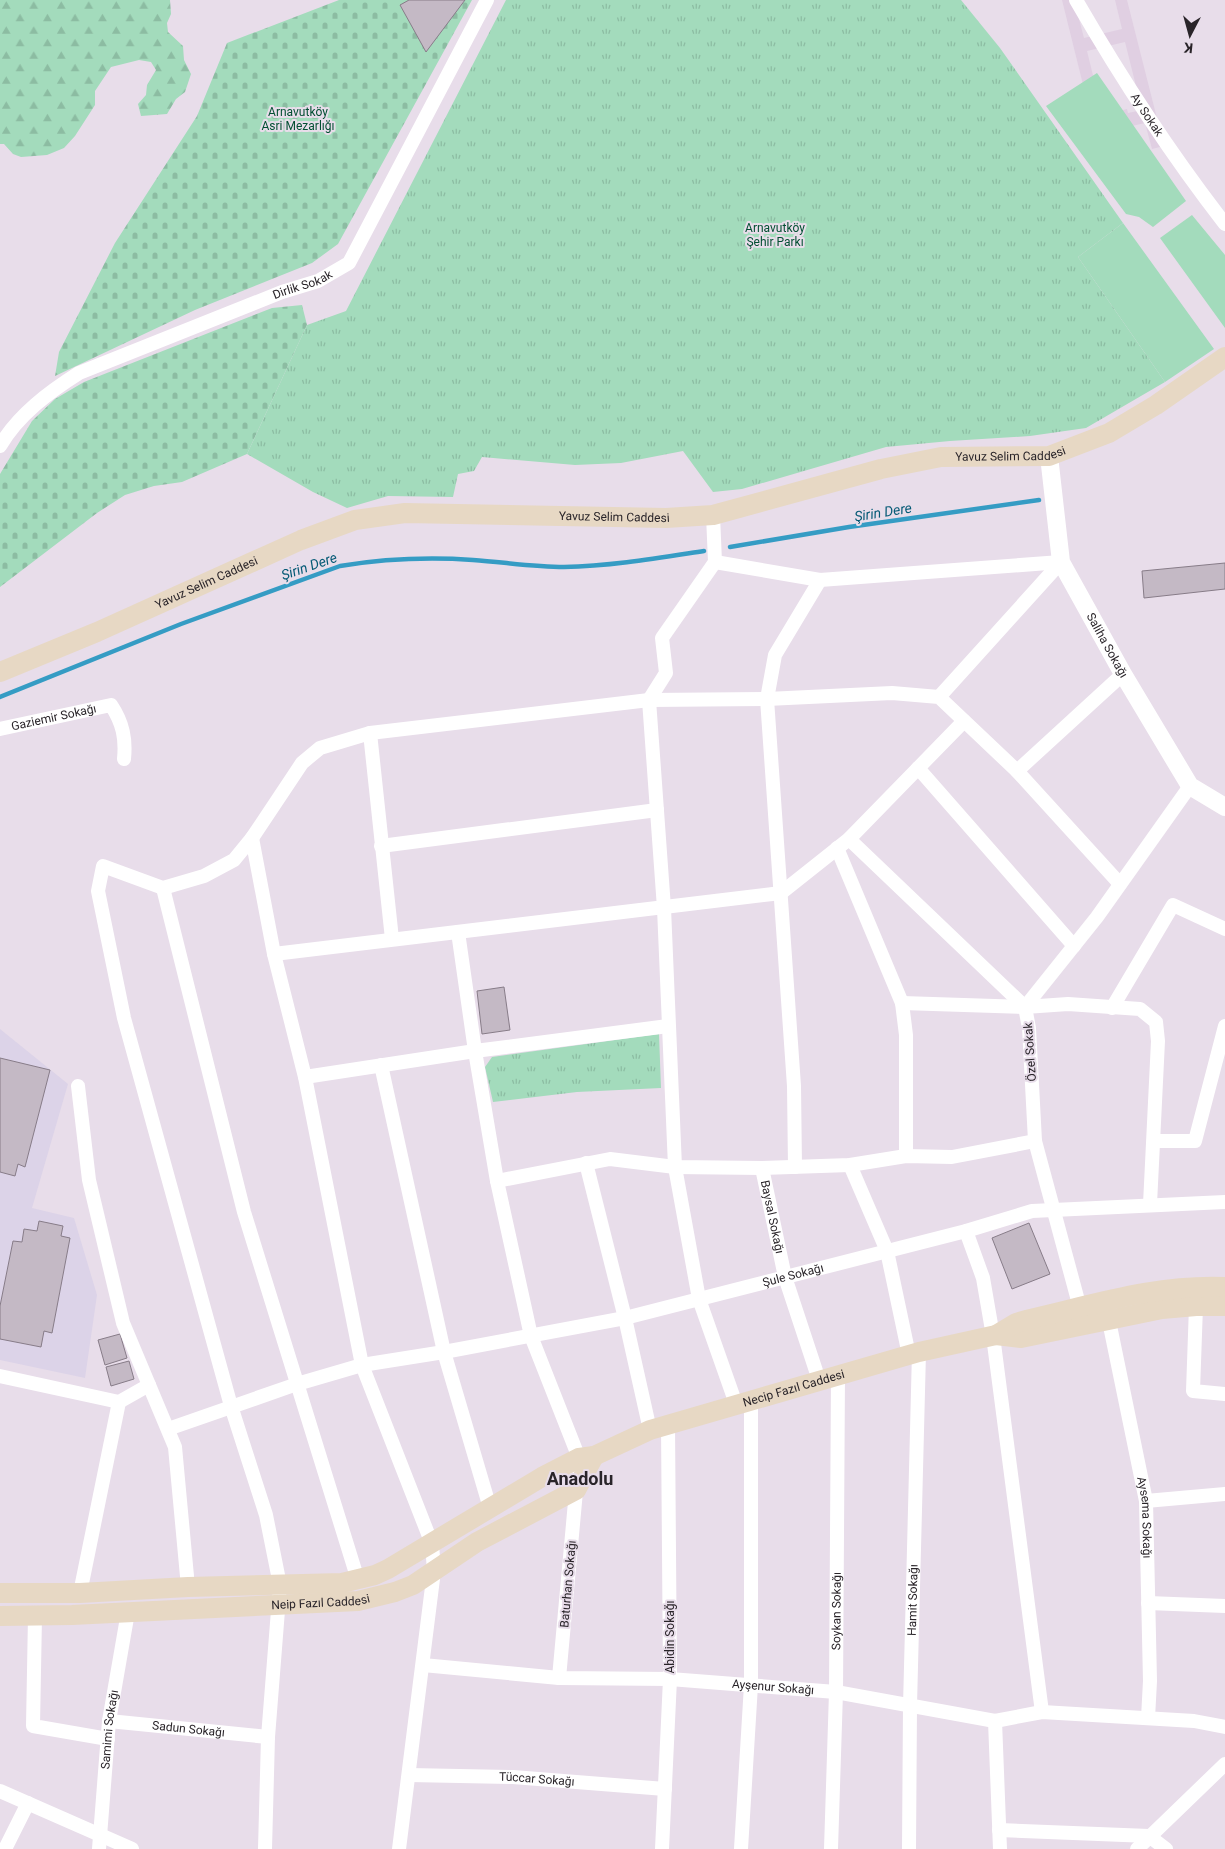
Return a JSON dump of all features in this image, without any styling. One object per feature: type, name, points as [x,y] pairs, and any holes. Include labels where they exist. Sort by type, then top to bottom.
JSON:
[{"type":"main road","name":"Yavuz Selim Caddesi","points":[[0,672],[97,632],[301,540],[355,520],[404,513],[666,518],[713,515],[881,469],[941,456],[1049,456],[1110,433],[1156,405],[1225,357]]},
{"type":"main road","name":"Necip Fazıl Caddesi","points":[[280,1594],[358,1580],[388,1569],[490,1508],[586,1457],[659,1428],[838,1374],[995,1335],[1016,1323],[1164,1289],[1194,1286],[1225,1287]]},
{"type":"main road","name":"Necip Fazıl Caddesi","points":[[995,1335],[1021,1338],[1162,1309],[1225,1306]]},
{"type":"main road","points":[[576,1490],[586,1457]]},
{"type":"main road","name":"Neip Fazıl Caddesi","points":[[0,1616],[128,1612],[280,1594],[358,1601],[376,1598],[413,1585],[477,1542],[576,1490]]},
{"type":"main road","points":[[0,1593],[80,1593],[188,1587],[280,1594]]},
{"type":"street","name":"Dirlik Sokak","points":[[0,446],[28,412],[49,392],[79,373],[282,292],[318,281],[349,263],[486,0]]},
{"type":"street","name":"Ay Sokak","points":[[1076,0],[1109,57],[1187,174],[1225,224]]},
{"type":"street","name":"Saliha Sokağı","points":[[1049,456],[1061,562],[1123,674],[1190,786],[1225,807]]},
{"type":"street","points":[[713,515],[715,562],[662,638],[666,673],[649,700],[664,908],[675,1167],[699,1299],[743,1402],[751,1685],[741,1849]]},
{"type":"street","points":[[715,562],[820,580],[1061,562]]},
{"type":"street","points":[[939,697],[1061,562]]},
{"type":"street","points":[[795,1167],[794,1086],[766,699],[775,656],[820,580]]},
{"type":"street","points":[[1017,772],[1123,674]]},
{"type":"street","points":[[265,1849],[268,1737],[280,1594],[266,1515],[231,1406],[124,1018],[98,891],[103,866],[163,888],[204,876],[234,860],[252,838],[302,763],[320,748],[370,733],[649,700],[766,699],[892,693],[939,697],[1017,772],[1120,884]]},
{"type":"street","name":"Gaziemir Sokağı","points":[[0,729],[111,706],[118,716],[126,739],[124,759]]},
{"type":"street","points":[[274,954],[781,893],[848,839],[964,721]]},
{"type":"street","points":[[370,733],[392,940]]},
{"type":"street","points":[[918,768],[1074,946]]},
{"type":"street","name":"Özel Sokak","points":[[1080,1308],[1035,1141],[1029,1028],[1025,1007],[1074,946],[1190,786]]},
{"type":"street","points":[[381,846],[657,810]]},
{"type":"street","points":[[252,838],[274,954],[305,1077],[362,1365],[432,1544],[434,1571],[399,1849]]},
{"type":"street","points":[[848,839],[1025,1007]]},
{"type":"street","points":[[837,848],[902,1003],[906,1035],[906,1156]]},
{"type":"street","points":[[163,888],[244,1212],[358,1580]]},
{"type":"street","points":[[1112,1008],[1173,905],[1225,929]]},
{"type":"street","points":[[458,932],[475,1051],[498,1181],[531,1336],[586,1457]]},
{"type":"street","points":[[902,1003],[1025,1007],[1068,1004],[1140,1009],[1156,1022],[1158,1041],[1155,1141],[1150,1204]]},
{"type":"street","points":[[305,1077],[475,1051],[668,1026]]},
{"type":"street","points":[[1155,1141],[1195,1141],[1225,1026]]},
{"type":"street","points":[[381,1065],[444,1352],[490,1508]]},
{"type":"street","points":[[78,1086],[89,1180],[123,1323],[175,1447],[188,1587]]},
{"type":"street","points":[[498,1181],[610,1159],[675,1167],[762,1168],[850,1165],[906,1156],[952,1157],[1035,1141]]},
{"type":"street","name":"Abidin Sokağı","points":[[586,1163],[625,1318],[659,1428],[670,1679],[662,1849]]},
{"type":"street","name":"Hamit Sokağı","points":[[850,1165],[888,1251],[914,1354],[909,1849]]},
{"type":"street","name":"Baysal Sokağı","points":[[762,1168],[785,1277],[819,1380]]},
{"type":"street","name":"Şule Sokağı","points":[[168,1430],[231,1406],[362,1365],[444,1352],[625,1318],[966,1231],[1032,1210],[1225,1202]]},
{"type":"street","points":[[966,1231],[983,1278],[995,1335],[1042,1712]]},
{"type":"street","points":[[1196,1306],[1193,1391],[1225,1394]]},
{"type":"street","name":"Aysema Sokağı","points":[[1109,1320],[1146,1501],[1148,1718]]},
{"type":"street","name":"Soykan Sokağı","points":[[831,1849],[836,1692],[838,1374]]},
{"type":"street","points":[[0,1376],[119,1402],[149,1385]]},
{"type":"street","points":[[80,1593],[119,1402]]},
{"type":"street","name":"Baturhan Sokağı","points":[[559,1678],[576,1490]]},
{"type":"street","points":[[1146,1501],[1225,1494]]},
{"type":"street","points":[[1148,1603],[1225,1606]]},
{"type":"street","name":"Samimi Sokağı","points":[[101,1842],[109,1721],[128,1612]]},
{"type":"street","points":[[35,1616],[33,1726],[108,1739]]},
{"type":"street","name":"Ayşenur Sokağı","points":[[422,1665],[559,1678],[670,1679],[836,1692],[995,1722]]},
{"type":"street","points":[[1000,1849],[995,1722],[1042,1712],[1194,1721],[1225,1727]]},
{"type":"street","name":"Sadun Sokağı","points":[[109,1721],[268,1737]]},
{"type":"street","points":[[1137,1849],[1149,1836],[1222,1773]]},
{"type":"street","name":"Tüccar Sokağı","points":[[408,1775],[513,1777],[665,1789]]},
{"type":"street","points":[[0,1791],[28,1803],[101,1842],[132,1849]]},
{"type":"street","points":[[5,1849],[28,1803]]},
{"type":"street","points":[[999,1830],[1149,1836],[1166,1849]]},
{"type":"shaded area","points":[[1062,0],[1074,0],[1084,38],[1122,29],[1115,0],[1127,0],[1164,146],[1152,149],[1145,123],[1132,126],[1102,161]],"holes":[[[1125,42],[1142,110],[1128,113],[1127,109],[1115,112],[1104,120],[1087,51]]]},
{"type":"shaded area","points":[[0,1029],[68,1084],[32,1208],[74,1218],[97,1295],[85,1378],[0,1360]]},
{"type":"green space","points":[[0,0],[170,0],[171,14],[167,23],[168,32],[183,46],[184,60],[191,74],[185,92],[176,99],[167,114],[141,116],[138,104],[146,95],[147,85],[156,70],[151,62],[139,60],[111,67],[95,91],[95,105],[75,136],[64,148],[47,155],[21,157],[13,154],[4,144],[0,144]]},
{"type":"green space","name":"Arnavutköy Asri Mezarlığı","points":[[339,0],[472,0],[338,244],[312,263],[195,310],[55,376],[59,352],[115,243],[197,116],[227,43]]},
{"type":"green space","name":"Arnavutköy Şehir Parkı","points":[[506,0],[961,0],[1000,48],[1123,223],[1078,257],[1165,382],[1086,428],[1030,436],[886,447],[742,489],[713,492],[683,451],[621,463],[575,465],[482,457],[474,471],[458,474],[453,497],[388,496],[347,508],[313,492],[247,454],[307,325],[346,311]]},
{"type":"green space","points":[[1097,73],[1186,201],[1153,227],[1139,217],[1126,214],[1046,106]]},
{"type":"green space","points":[[1192,215],[1225,255],[1225,328],[1160,238]]},
{"type":"green space","points":[[1123,223],[1214,349],[1165,382],[1078,257]]},
{"type":"green space","points":[[302,305],[307,325],[247,454],[182,482],[154,486],[125,495],[97,513],[0,587],[0,474],[32,421],[55,399],[84,382],[272,308]]},
{"type":"green space","points":[[659,1034],[661,1088],[577,1092],[493,1102],[485,1067],[492,1057]]},
{"type":"building","points":[[409,0],[465,0],[426,52],[400,5]]},
{"type":"building","points":[[1225,563],[1225,589],[1144,598],[1142,571]]},
{"type":"building","points":[[504,987],[510,1030],[482,1034],[477,991]]},
{"type":"building","points":[[0,1058],[50,1070],[25,1167],[18,1164],[15,1176],[0,1172]]},
{"type":"building","points":[[39,1221],[63,1226],[61,1236],[70,1238],[52,1333],[44,1331],[41,1347],[0,1339],[0,1306],[13,1241],[22,1242],[24,1229],[37,1231]]},
{"type":"building","points":[[1029,1223],[1050,1274],[1012,1289],[992,1238]]},
{"type":"building","points":[[120,1334],[127,1358],[105,1365],[98,1340]]},
{"type":"building","points":[[129,1361],[134,1379],[111,1386],[106,1367]]},
{"type":"waterway","name":"Şirin Dere","points":[[730,547],[849,527],[1039,500]]},
{"type":"waterway","name":"Şirin Dere","points":[[0,697],[181,624],[340,566],[389,560],[440,559],[564,567],[599,565],[704,551]]},
{"type":"district","name":"Anadolu","points":[[580,1479]]}]
